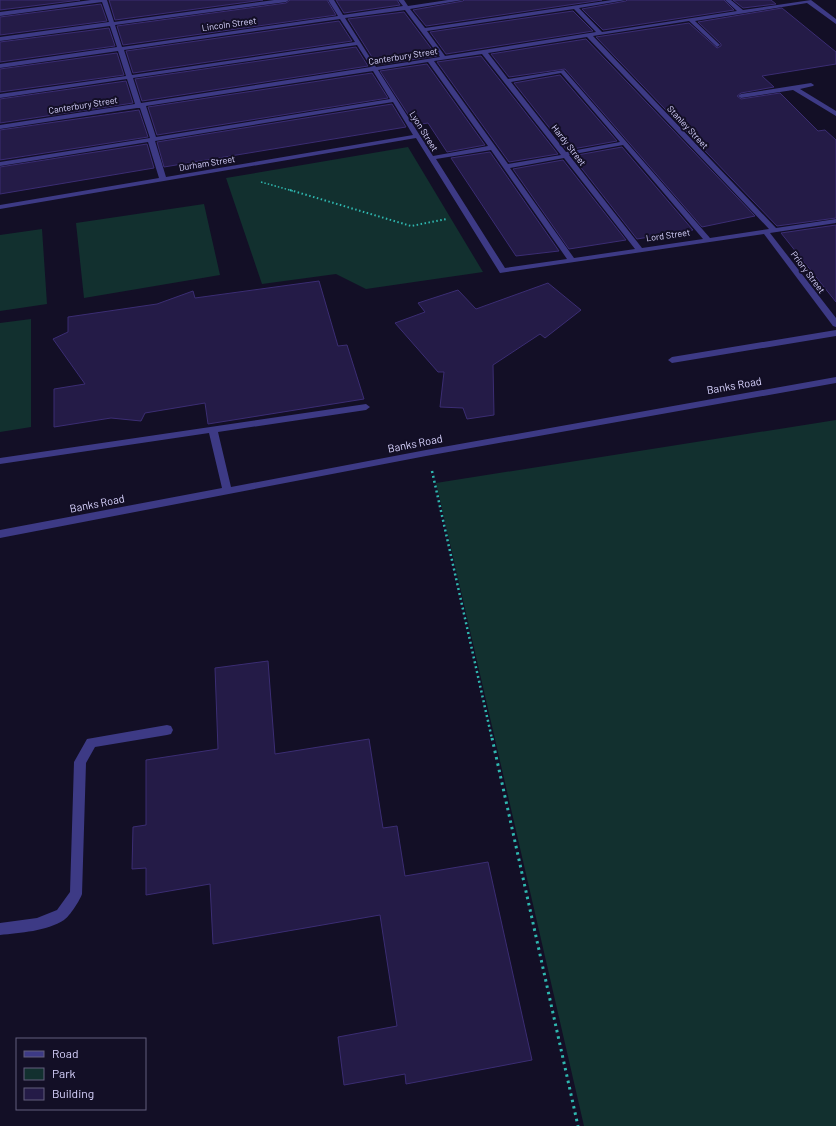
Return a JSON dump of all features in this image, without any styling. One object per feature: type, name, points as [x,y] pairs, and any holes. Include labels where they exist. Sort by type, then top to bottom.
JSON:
[{"type":"street","points":[[0,14],[104,0],[129,76],[141,105],[163,180]]},
{"type":"street","points":[[0,39],[286,0]]},
{"type":"street","name":"Lyon Street","points":[[331,0],[502,270]]},
{"type":"street","points":[[401,0],[444,58]]},
{"type":"street","name":"Lincoln Street","points":[[0,66],[460,0]]},
{"type":"street","points":[[571,0],[601,34]]},
{"type":"street","points":[[424,30],[623,0]]},
{"type":"street","points":[[728,0],[742,12]]},
{"type":"street","points":[[808,1],[836,22]]},
{"type":"street","name":"Canterbury Street","points":[[0,127],[808,1]]},
{"type":"street","points":[[691,20],[717,45]]},
{"type":"street","name":"Stanley Street","points":[[590,36],[774,230]]},
{"type":"street","points":[[0,96],[358,43]]},
{"type":"street","name":"Hardy Street","points":[[484,52],[640,250]]},
{"type":"street","points":[[430,60],[491,148],[572,260]]},
{"type":"street","points":[[506,81],[562,71],[708,240]]},
{"type":"street","points":[[741,96],[811,85]]},
{"type":"street","points":[[795,88],[836,114]]},
{"type":"street","points":[[0,164],[394,100]]},
{"type":"street","name":"Durham Street","points":[[0,207],[418,136]]},
{"type":"street","points":[[505,167],[625,143]]},
{"type":"street","points":[[431,158],[491,148]]},
{"type":"street","name":"Lord Street","points":[[502,270],[836,220]]},
{"type":"street","name":"Priory Street","points":[[765,231],[836,324]]},
{"type":"street","points":[[672,360],[836,333]]},
{"type":"street","name":"Banks Road","points":[[0,534],[426,453],[836,380]]},
{"type":"street","points":[[0,461],[366,407]]},
{"type":"street","points":[[213,430],[227,491]]},
{"type":"street","points":[[0,929],[37,924],[61,915],[76,894],[80,762],[91,743],[167,730]]},
{"type":"path","points":[[243,166],[249,178],[411,226],[467,215]]},
{"type":"path","points":[[426,453],[432,472],[578,1126]]},
{"type":"green space","points":[[408,147],[483,272],[366,289],[336,274],[262,284],[226,178]]},
{"type":"green space","points":[[204,204],[220,275],[84,298],[76,223]]},
{"type":"green space","points":[[42,229],[47,304],[0,311],[0,235]]},
{"type":"green space","points":[[31,319],[31,427],[0,432],[0,323]]},
{"type":"green space","points":[[836,420],[836,1126],[584,1126],[436,483]]},
{"type":"building","points":[[0,0],[80,0],[0,10]]},
{"type":"building","points":[[109,0],[263,0],[115,20]]},
{"type":"building","points":[[290,0],[327,0],[336,15],[123,45],[117,26],[286,3]]},
{"type":"building","points":[[336,0],[397,0],[400,5],[344,13]]},
{"type":"building","points":[[464,0],[602,0],[426,26],[413,10]]},
{"type":"building","points":[[627,0],[724,0],[734,10],[603,30],[582,9]]},
{"type":"building","points":[[733,0],[771,0],[776,4],[743,8]]},
{"type":"building","points":[[101,4],[107,21],[0,35],[0,17]]},
{"type":"building","points":[[782,8],[836,52],[836,64],[762,76],[774,87],[741,93],[737,96],[741,99],[780,93],[818,131],[825,130],[836,140],[836,218],[777,226],[596,37],[689,23],[717,48],[721,46],[721,44],[698,22]]},
{"type":"building","points":[[573,11],[593,31],[446,54],[430,32]]},
{"type":"building","points":[[404,12],[437,56],[377,65],[348,19]]},
{"type":"building","points":[[339,21],[352,41],[133,73],[126,51]]},
{"type":"building","points":[[109,28],[115,46],[0,62],[0,42]]},
{"type":"building","points":[[586,39],[755,216],[702,227],[565,69],[509,77],[491,54]]},
{"type":"building","points":[[356,47],[368,66],[142,101],[135,79]]},
{"type":"building","points":[[117,53],[124,75],[0,92],[0,69]]},
{"type":"building","points":[[481,56],[558,154],[509,162],[437,62]]},
{"type":"building","points":[[427,64],[485,145],[447,152],[428,123],[415,125],[380,71]]},
{"type":"building","points":[[372,73],[388,98],[157,135],[148,107]]},
{"type":"building","points":[[560,75],[617,141],[567,150],[514,83]]},
{"type":"building","points":[[126,81],[133,103],[0,123],[0,99]]},
{"type":"building","points":[[392,104],[406,127],[164,167],[157,142]]},
{"type":"building","points":[[139,110],[148,137],[0,160],[0,130]]},
{"type":"building","points":[[147,144],[154,168],[0,194],[0,167]]},
{"type":"building","points":[[622,147],[693,230],[637,239],[572,156]]},
{"type":"building","points":[[490,152],[559,251],[516,256],[451,158]]},
{"type":"building","points":[[563,160],[626,240],[569,249],[513,169]]},
{"type":"building","points":[[836,225],[836,302],[781,233]]},
{"type":"building","points":[[319,281],[338,346],[347,345],[364,399],[208,424],[205,403],[145,413],[141,421],[111,418],[54,427],[54,389],[85,384],[53,339],[68,332],[68,317],[157,304],[193,291],[195,298]]},
{"type":"building","points":[[548,283],[581,310],[545,338],[540,334],[493,365],[494,415],[467,419],[463,408],[440,407],[444,372],[438,372],[395,323],[425,312],[418,303],[458,290],[476,309]]},
{"type":"building","points":[[268,661],[275,754],[369,739],[383,828],[397,826],[405,876],[488,862],[532,1060],[406,1084],[405,1074],[344,1085],[338,1037],[397,1026],[380,915],[213,944],[210,884],[146,895],[146,868],[132,869],[133,827],[146,825],[146,760],[218,749],[215,668]]}]
